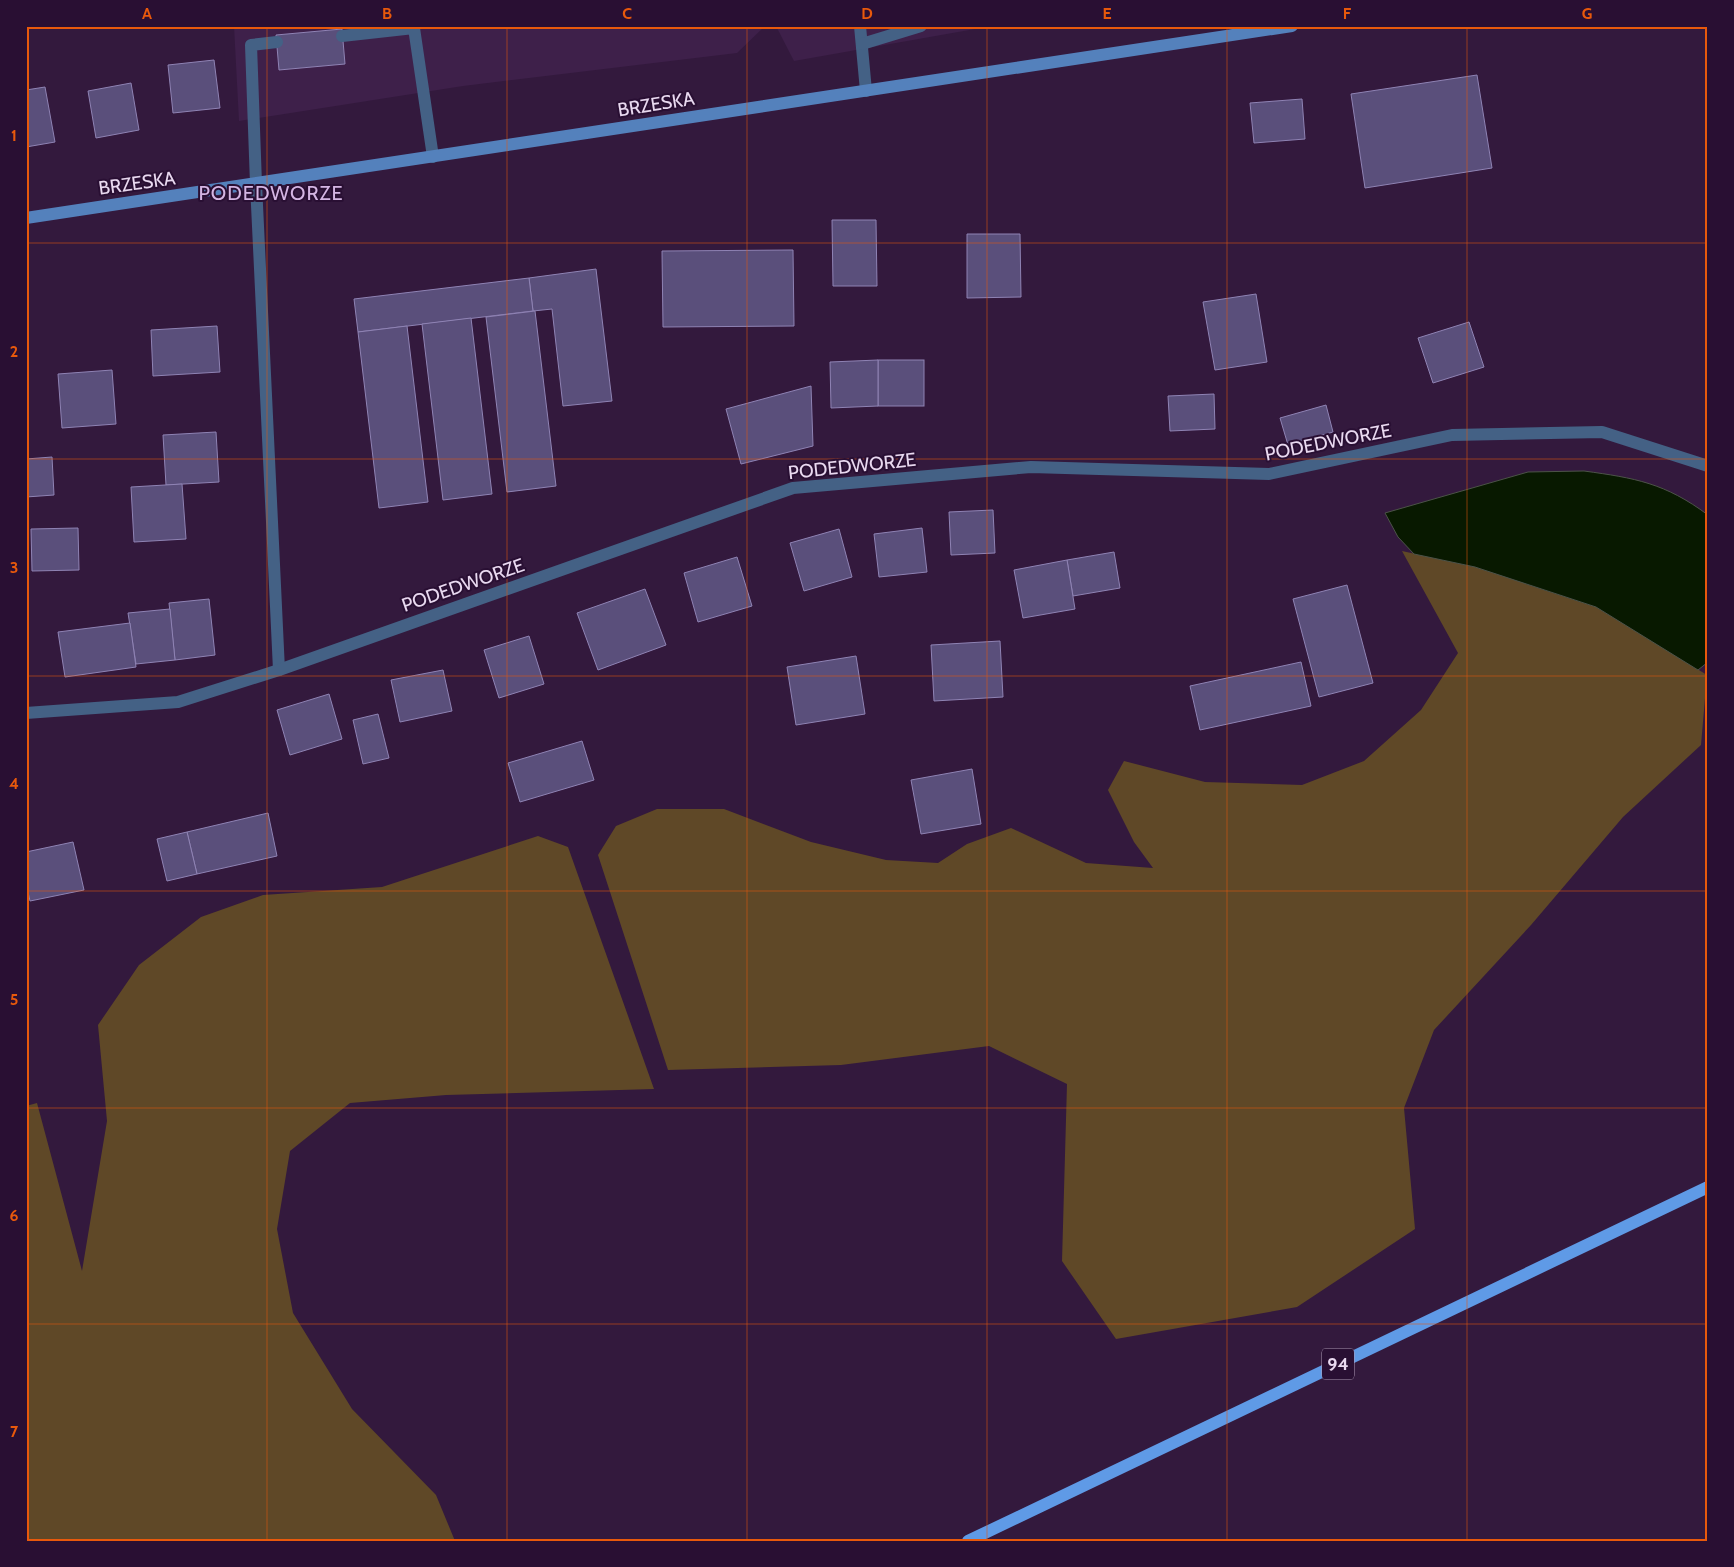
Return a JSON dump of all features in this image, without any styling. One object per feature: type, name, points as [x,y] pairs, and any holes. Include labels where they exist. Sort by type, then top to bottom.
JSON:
[{"type":"main road","name":"BRZESKA","points":[[26,218],[1291,26]]},
{"type":"main road","name":"94","points":[[968,1541],[1708,1187]]},
{"type":"street","points":[[860,26],[866,91]]},
{"type":"street","points":[[862,44],[921,26]]},
{"type":"street","points":[[342,36],[414,28],[433,157]]},
{"type":"street","points":[[277,42],[251,45],[279,670]]},
{"type":"street","name":"PODEDWORZE","points":[[26,713],[178,702],[279,670],[793,488],[1031,467],[1269,474],[1452,436],[1602,432],[1708,466]]},
{"type":"shaded area","points":[[234,26],[765,26],[737,53],[463,86],[239,121]]},
{"type":"shaded area","points":[[776,26],[992,26],[794,61]]},
{"type":"shaded area","points":[[1584,471],[1619,476],[1649,484],[1678,496],[1708,515],[1708,662],[1698,670],[1596,607],[1475,567],[1414,554],[1398,537],[1385,513],[1528,472]]},
{"type":"shaded area","points":[[1402,551],[1475,567],[1596,607],[1707,675],[1701,745],[1623,817],[1531,925],[1434,1030],[1404,1108],[1415,1229],[1297,1307],[1116,1339],[1062,1261],[1067,1084],[989,1046],[841,1065],[668,1070],[598,855],[616,826],[657,809],[724,809],[811,842],[886,860],[938,863],[967,844],[1011,828],[1086,863],[1153,868],[1134,842],[1108,790],[1124,761],[1205,782],[1302,785],[1364,761],[1421,710],[1458,653]]},
{"type":"shaded area","points":[[538,836],[568,847],[654,1089],[446,1095],[350,1103],[290,1151],[277,1229],[293,1313],[352,1409],[436,1495],[455,1541],[26,1541],[26,1106],[37,1103],[82,1271],[107,1121],[98,1025],[139,965],[201,917],[263,895],[382,887]]},
{"type":"building","points":[[342,29],[345,64],[279,70],[276,35]]},
{"type":"building","points":[[214,60],[220,108],[173,113],[168,65]]},
{"type":"building","points":[[1477,75],[1492,168],[1365,188],[1351,94]]},
{"type":"building","points":[[131,83],[139,130],[96,138],[88,91]]},
{"type":"building","points":[[45,87],[55,142],[26,147],[26,90]]},
{"type":"building","points":[[1302,99],[1305,139],[1254,143],[1250,103]]},
{"type":"building","points":[[832,220],[876,220],[877,286],[833,286]]},
{"type":"building","points":[[967,234],[1020,234],[1021,297],[967,298]]},
{"type":"building","points":[[793,250],[794,326],[663,327],[662,251]]},
{"type":"building","points":[[596,269],[612,401],[563,406],[552,309],[533,311],[529,278]]},
{"type":"building","points":[[529,278],[533,311],[358,332],[354,299]]},
{"type":"building","points":[[1256,294],[1267,362],[1215,370],[1203,302]]},
{"type":"building","points":[[535,311],[556,486],[507,492],[486,317]]},
{"type":"building","points":[[471,318],[492,494],[443,500],[422,324]]},
{"type":"building","points":[[1469,322],[1484,367],[1433,383],[1418,338]]},
{"type":"building","points":[[217,326],[220,372],[153,376],[151,330]]},
{"type":"building","points":[[407,326],[428,502],[379,508],[358,332]]},
{"type":"building","points":[[878,360],[924,360],[924,406],[878,406]]},
{"type":"building","points":[[878,360],[878,406],[831,408],[830,362]]},
{"type":"building","points":[[112,370],[116,424],[62,428],[58,374]]},
{"type":"building","points":[[811,386],[813,446],[741,464],[726,409]]},
{"type":"building","points":[[1214,394],[1215,429],[1170,431],[1168,396]]},
{"type":"building","points":[[1326,405],[1333,432],[1288,445],[1280,418]]},
{"type":"building","points":[[216,432],[219,482],[166,485],[163,435]]},
{"type":"building","points":[[52,457],[54,495],[26,497],[26,459]]},
{"type":"building","points":[[182,484],[186,539],[134,542],[131,487]]},
{"type":"building","points":[[993,510],[995,553],[951,555],[949,512]]},
{"type":"building","points":[[78,528],[79,570],[32,571],[31,529]]},
{"type":"building","points":[[922,528],[927,572],[879,577],[874,534]]},
{"type":"building","points":[[839,529],[852,577],[804,591],[790,543]]},
{"type":"building","points":[[1114,552],[1120,588],[1073,596],[1067,560]]},
{"type":"building","points":[[737,557],[752,606],[698,622],[684,573]]},
{"type":"building","points":[[1067,560],[1075,609],[1023,618],[1014,570]]},
{"type":"building","points":[[1347,585],[1373,683],[1319,697],[1293,599]]},
{"type":"building","points":[[645,589],[666,645],[598,670],[577,613]]},
{"type":"building","points":[[209,599],[215,655],[175,660],[169,603]]},
{"type":"building","points":[[170,609],[175,660],[136,664],[128,613]]},
{"type":"building","points":[[130,623],[136,667],[65,677],[58,632]]},
{"type":"building","points":[[529,636],[544,684],[499,698],[484,650]]},
{"type":"building","points":[[1000,641],[1003,697],[934,701],[931,645]]},
{"type":"building","points":[[856,656],[865,714],[796,725],[787,667]]},
{"type":"building","points":[[1301,662],[1311,706],[1200,730],[1190,686]]},
{"type":"building","points":[[443,670],[452,711],[400,722],[391,680]]},
{"type":"building","points":[[329,694],[342,739],[290,755],[277,710]]},
{"type":"building","points":[[378,714],[389,758],[363,764],[353,720]]},
{"type":"building","points":[[582,741],[594,780],[520,802],[508,763]]},
{"type":"building","points":[[972,769],[981,824],[921,834],[911,780]]},
{"type":"building","points":[[268,813],[277,856],[197,874],[187,832]]},
{"type":"building","points":[[187,832],[197,874],[167,881],[157,839]]},
{"type":"building","points":[[73,842],[84,890],[30,901],[26,883],[26,852]]},
{"type":"district","name":"PODEDWORZE","points":[[271,193]]}]
